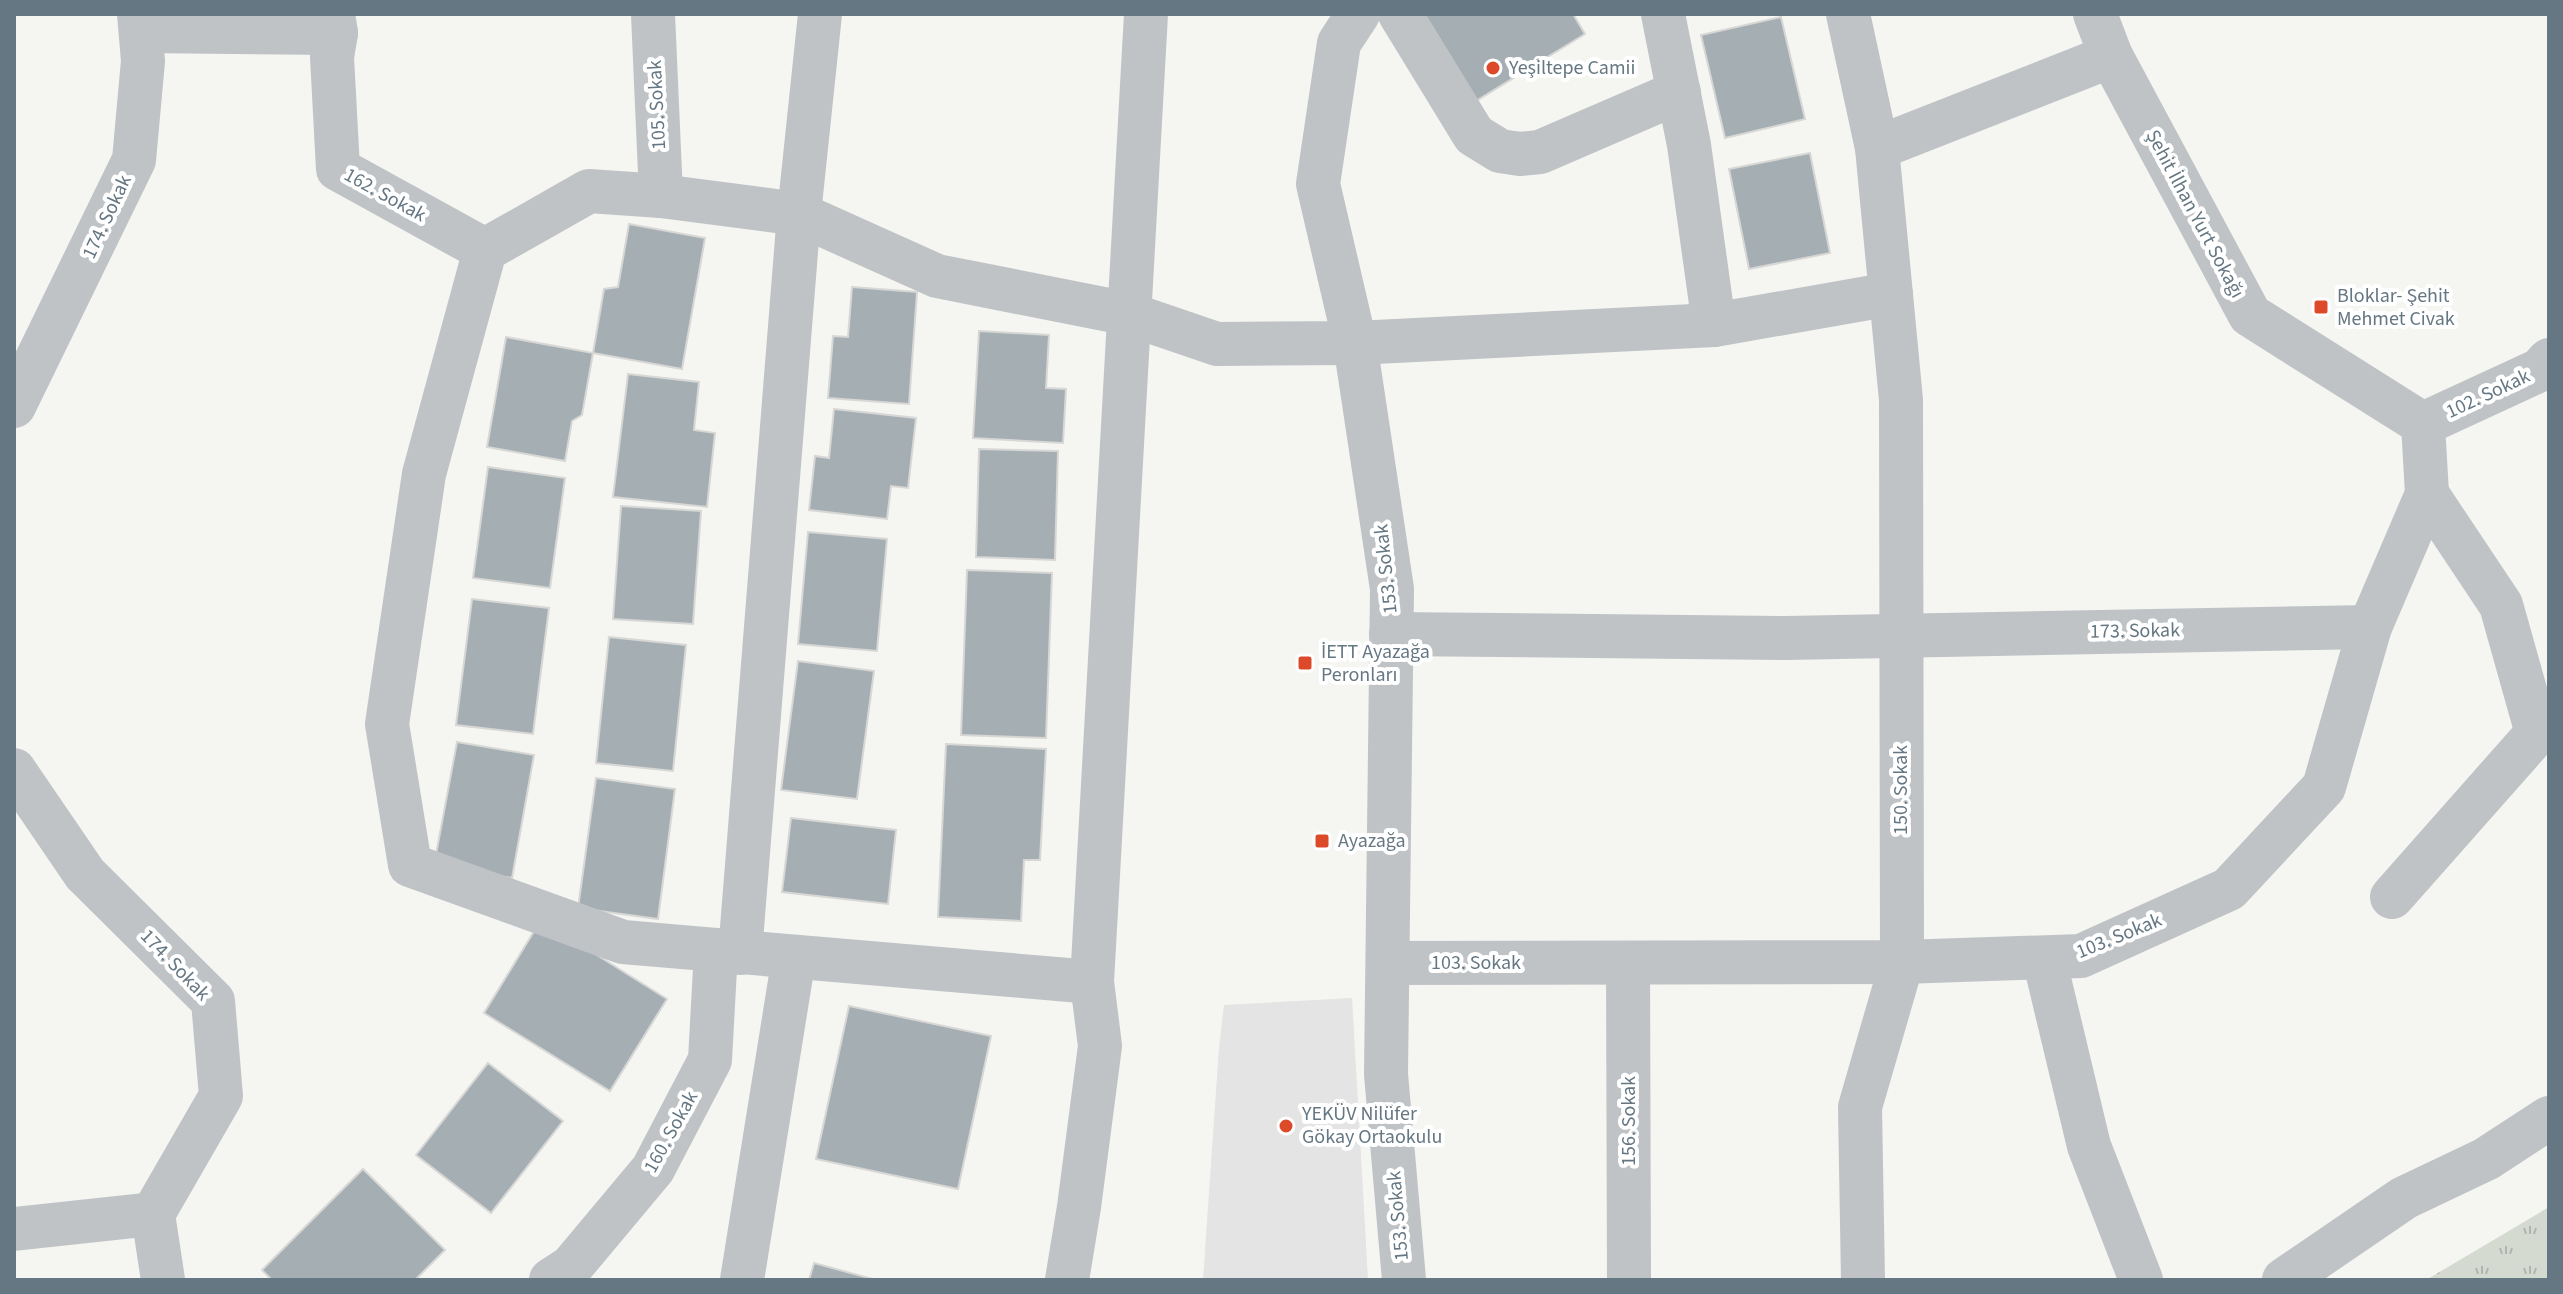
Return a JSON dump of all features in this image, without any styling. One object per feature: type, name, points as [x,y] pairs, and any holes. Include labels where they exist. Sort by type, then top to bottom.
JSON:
[{"type":"street","name":"105. Sokak","points":[[653,14],[661,196]]},
{"type":"street","name":"160. Sokak","points":[[551,1280],[571,1267],[653,1169],[710,1060],[728,952],[820,14]]},
{"type":"street","points":[[1067,1280],[1100,1046],[1092,982],[1146,14]]},
{"type":"street","name":"153. Sokak","points":[[1358,14],[1339,43],[1318,184],[1355,343],[1392,589],[1386,1074],[1404,1280]]},
{"type":"street","points":[[1400,14],[1474,135],[1500,151],[1520,154],[1540,152],[1679,92]]},
{"type":"street","points":[[1663,14],[1689,145],[1714,325]]},
{"type":"street","name":"150. Sokak","points":[[1848,14],[1877,148],[1901,400],[1902,962],[1860,1107],[1863,1280]]},
{"type":"street","name":"Şehit İlhan Yurt Sokağı","points":[[2095,14],[2111,56],[2250,315],[2423,424]]},
{"type":"street","points":[[140,23],[334,24]]},
{"type":"street","name":"174. Sokak","points":[[14,406],[134,160],[143,61],[140,23]]},
{"type":"street","name":"162. Sokak","points":[[334,24],[332,57],[338,169],[485,250]]},
{"type":"street","points":[[1877,148],[2111,56]]},
{"type":"street","points":[[1092,982],[623,942],[410,865],[387,724],[424,474],[485,250],[589,191],[661,196],[799,214],[937,276],[1129,314],[1217,344],[1355,343],[1714,325],[1891,294]]},
{"type":"street","name":"102. Sokak","points":[[2423,424],[2540,370],[2549,360]]},
{"type":"street","name":"103. Sokak","points":[[1388,963],[1902,962],[2081,956],[2229,889],[2324,787],[2370,627],[2427,494],[2423,424]]},
{"type":"street","points":[[2392,897],[2543,731],[2501,605],[2427,494]]},
{"type":"street","name":"173. Sokak","points":[[1391,634],[1786,638],[2370,627]]},
{"type":"street","name":"174. Sokak","points":[[14,770],[85,874],[213,1001],[221,1096],[153,1214]]},
{"type":"street","points":[[742,1280],[794,957]]},
{"type":"street","points":[[2044,958],[2089,1146],[2141,1280]]},
{"type":"street","name":"156. Sokak","points":[[1628,963],[1629,1280]]},
{"type":"street","points":[[2284,1280],[2404,1198],[2486,1159],[2549,1118]]},
{"type":"street","points":[[2486,1159],[2549,1141]]},
{"type":"street","points":[[14,1229],[153,1214],[163,1280]]},
{"type":"shaded area","name":"YEKÜV Nilüfer Gökay Ortaokulu","points":[[1352,998],[1368,1280],[1203,1280],[1224,1005]]},
{"type":"green space","points":[[2549,1207],[2549,1280],[2426,1280]]},
{"type":"building","name":"Yeşiltepe Camii","points":[[1423,14],[1573,14],[1585,34],[1476,101]]},
{"type":"building","points":[[1781,17],[1805,119],[1725,138],[1701,35]]},
{"type":"building","points":[[1810,153],[1830,253],[1749,269],[1729,169]]},
{"type":"building","points":[[629,224],[705,238],[682,369],[593,353],[604,289],[618,287]]},
{"type":"building","points":[[852,287],[917,292],[909,404],[828,398],[833,336],[848,337]]},
{"type":"building","points":[[979,331],[1049,335],[1046,388],[1066,389],[1063,443],[973,438]]},
{"type":"building","points":[[506,337],[593,353],[582,415],[572,421],[565,461],[487,447]]},
{"type":"building","points":[[628,374],[699,382],[694,430],[715,433],[707,507],[613,497]]},
{"type":"building","points":[[834,409],[916,418],[908,488],[891,486],[887,519],[809,510],[815,456],[829,458]]},
{"type":"building","points":[[979,449],[1058,451],[1055,560],[976,557]]},
{"type":"building","points":[[488,467],[565,478],[550,588],[473,578]]},
{"type":"building","points":[[621,506],[701,511],[693,624],[613,619]]},
{"type":"building","points":[[808,532],[887,539],[877,651],[798,644]]},
{"type":"building","points":[[967,570],[1052,573],[1046,738],[961,735]]},
{"type":"building","points":[[472,599],[549,608],[533,734],[456,725]]},
{"type":"building","points":[[609,637],[686,645],[673,771],[596,763]]},
{"type":"building","points":[[798,661],[874,671],[857,799],[781,790]]},
{"type":"building","points":[[457,742],[534,755],[512,878],[434,865]]},
{"type":"building","points":[[946,744],[1046,749],[1040,860],[1024,860],[1021,921],[938,917]]},
{"type":"building","points":[[596,778],[675,789],[658,919],[578,908]]},
{"type":"building","points":[[791,818],[896,830],[888,904],[782,892]]},
{"type":"building","points":[[541,920],[667,999],[610,1091],[484,1013]]},
{"type":"building","points":[[849,1006],[991,1036],[958,1189],[816,1159]]},
{"type":"building","points":[[488,1063],[563,1121],[491,1213],[416,1155]]},
{"type":"building","points":[[363,1169],[445,1250],[415,1280],[272,1280],[262,1270]]},
{"type":"building","points":[[814,1263],[876,1280],[809,1280]]},
{"type":"place","name":"Yeşiltepe Camii","points":[[1493,68]]},
{"type":"place","name":"Bloklar- Şehit Mehmet Civak","points":[[2321,307]]},
{"type":"place","name":"İETT Ayazağa Peronları","points":[[1305,663]]},
{"type":"place","name":"Ayazağa","points":[[1322,841]]},
{"type":"place","name":"YEKÜV Nilüfer Gökay Ortaokulu","points":[[1286,1126]]}]
